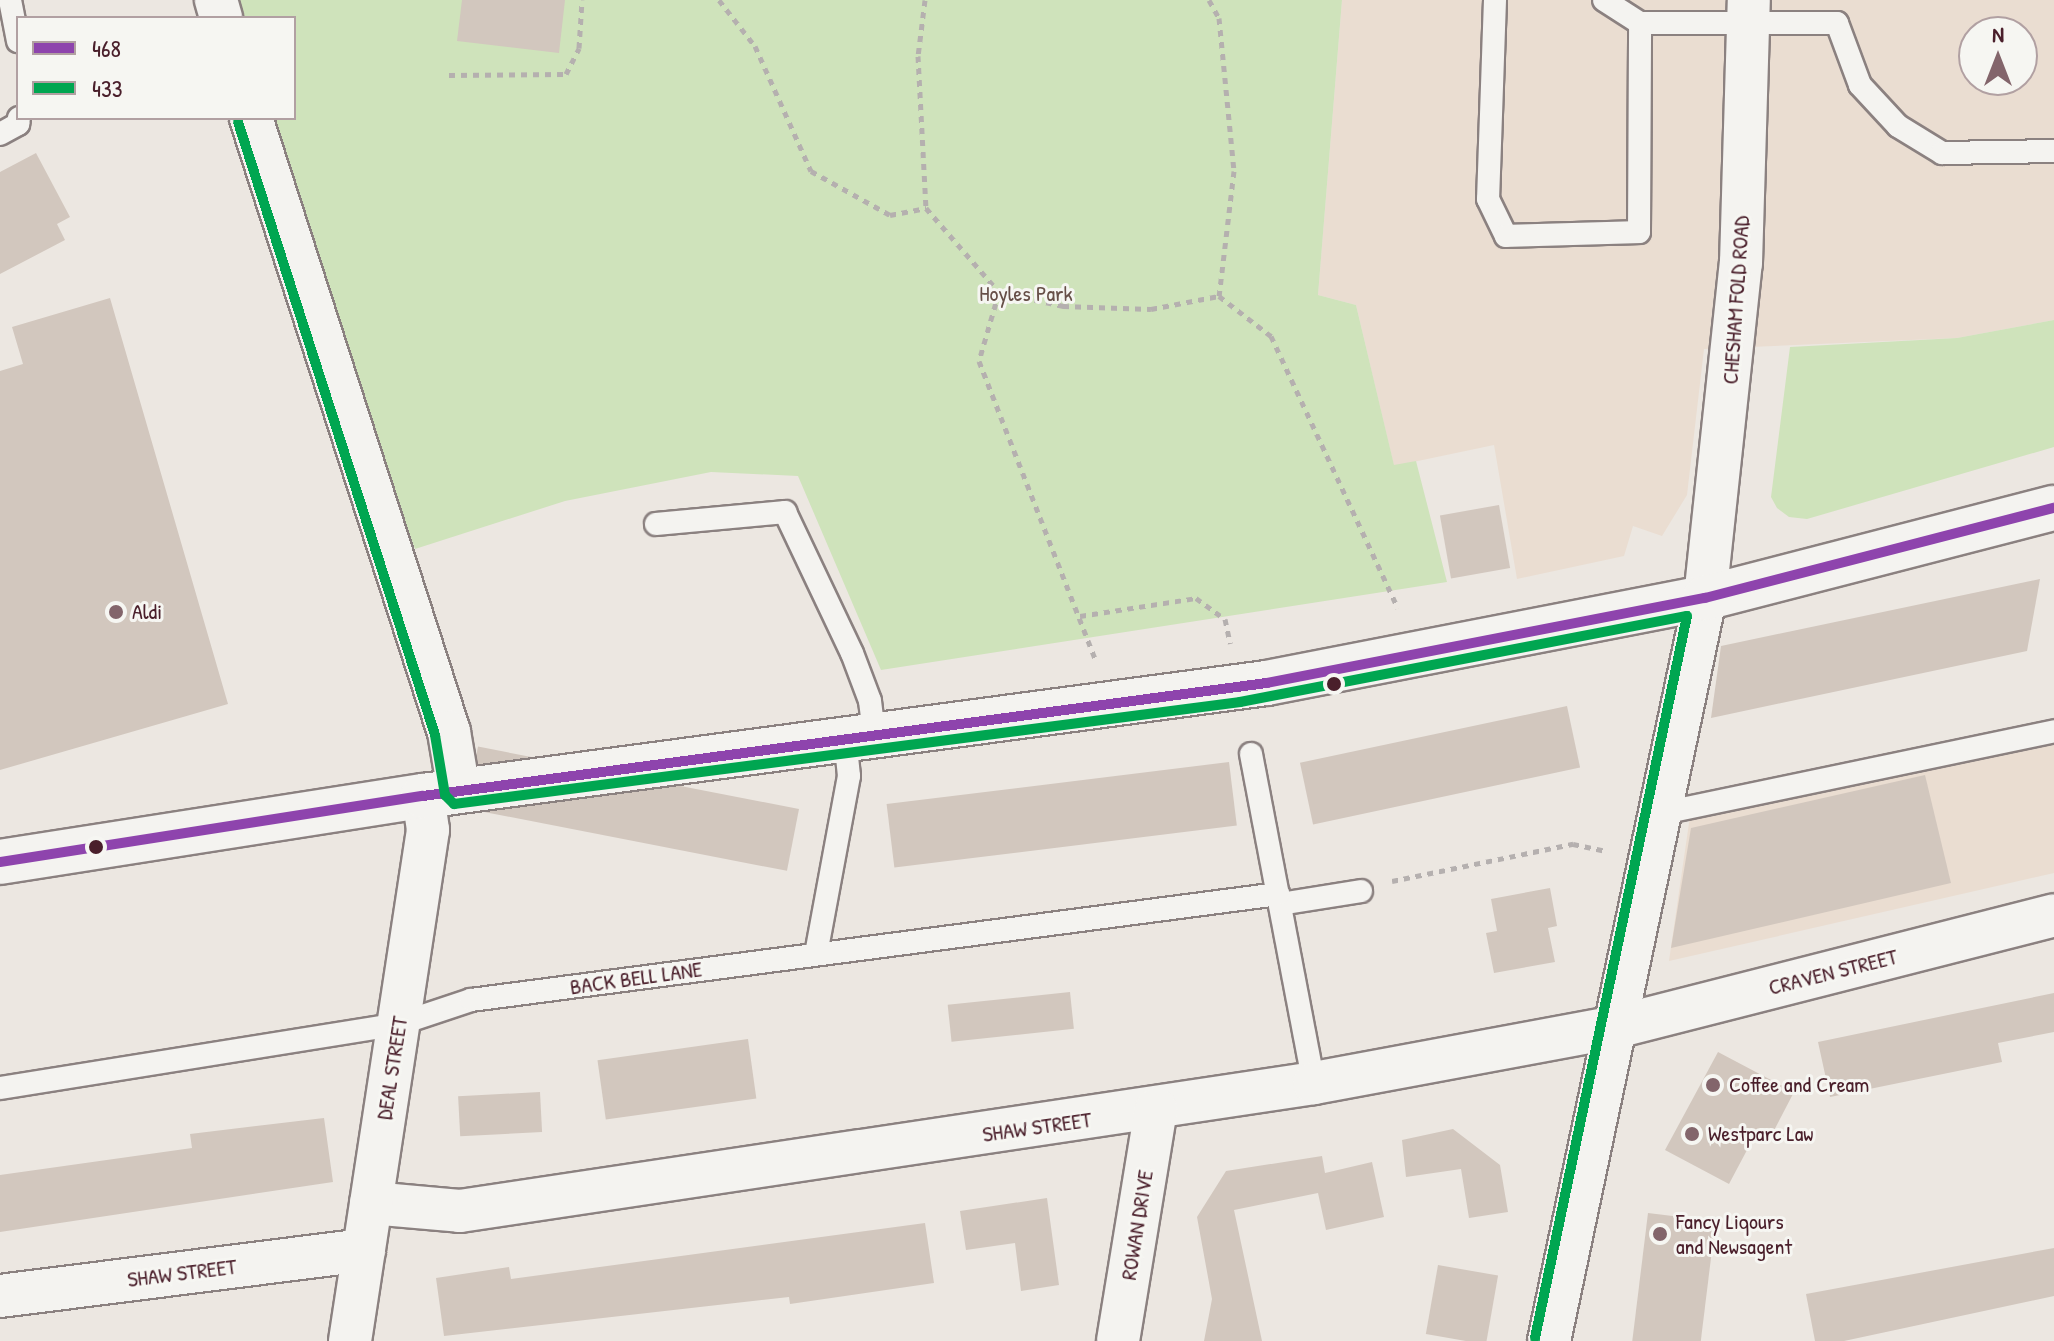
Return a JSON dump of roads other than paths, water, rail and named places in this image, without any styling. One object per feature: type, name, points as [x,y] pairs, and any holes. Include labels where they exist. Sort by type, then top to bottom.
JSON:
[{"type":"main road","points":[[0,862],[441,793],[1238,688],[1705,598],[2054,508]]},
{"type":"street","name":"CHESHAM FOLD ROAD","points":[[1549,1341],[1612,1028],[1705,598],[1741,263],[1749,10]]},
{"type":"street","name":"DEAL STREET","points":[[252,120],[449,732],[441,793],[428,830],[350,1341]]},
{"type":"street","name":"CRAVEN STREET","points":[[1612,1028],[2054,915]]},
{"type":"street","name":"SHAW STREET","points":[[371,1203],[460,1211],[1156,1109],[1612,1028]]},
{"type":"street","name":"ROWAN DRIVE","points":[[1118,1341],[1156,1109]]},
{"type":"street","name":"SHAW STREET","points":[[0,1296],[364,1250]]},
{"type":"lane","points":[[10,0],[16,31]]},
{"type":"lane","points":[[1495,0],[1488,199],[1506,236],[1639,232],[1640,23]]},
{"type":"lane","points":[[1604,0],[1640,23],[1749,10],[1837,23],[1860,85],[1898,126],[1942,153],[2054,151]]},
{"type":"lane","points":[[0,134],[18,124],[19,120]]},
{"type":"lane","points":[[656,524],[785,512],[852,653],[870,701],[849,776],[816,954]]},
{"type":"lane","points":[[1658,814],[2054,731]]},
{"type":"lane","points":[[1251,754],[1314,1083]]},
{"type":"lane","name":"BACK BELL LANE","points":[[0,1088],[399,1024],[471,1000],[816,954],[1361,891]]},
{"type":"place","name":"Aldi","points":[[116,612]]},
{"type":"place","name":"Coffee and Cream","points":[[1713,1085]]},
{"type":"place","name":"Westparc Law","points":[[1692,1134]]},
{"type":"place","name":"Fancy Liqours and Newsagent","points":[[1660,1234]]},
{"type":"park label","name":"Hoyles Park","points":[[1026,294]]}]
